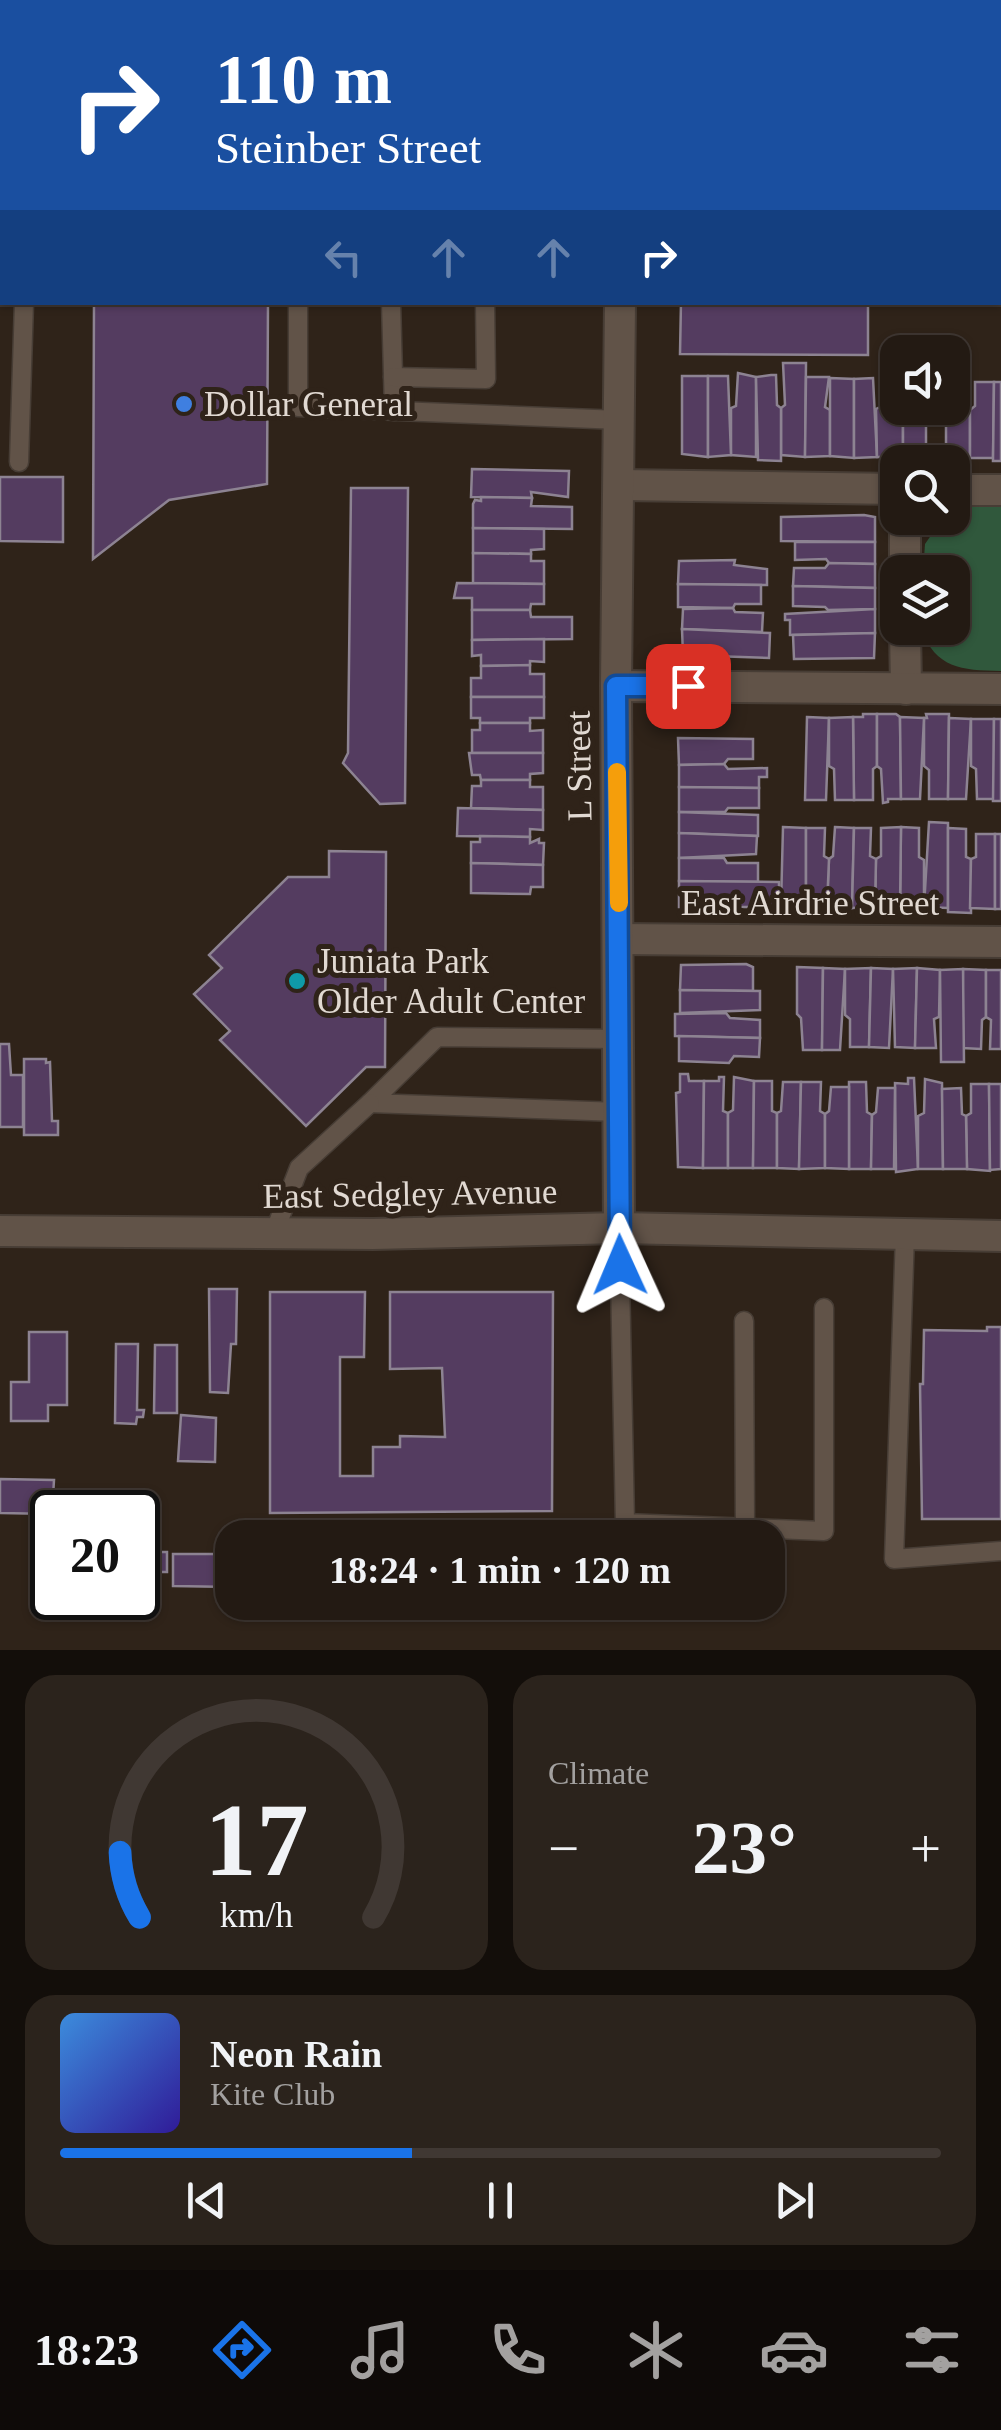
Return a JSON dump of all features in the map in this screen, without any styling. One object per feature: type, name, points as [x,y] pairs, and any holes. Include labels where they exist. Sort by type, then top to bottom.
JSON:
[{"type":"street","name":"L Street","points":[[618,1228],[616,686],[620,305]]},
{"type":"street","points":[[620,485],[880,489]]},
{"type":"street","points":[[970,490],[1001,490]]},
{"type":"street","points":[[905,645],[906,689]]},
{"type":"street","points":[[616,686],[1001,689]]},
{"type":"street","name":"East Airdrie Street","points":[[619,939],[1001,942]]},
{"type":"street","name":"East Sedgley Avenue","points":[[0,1231],[373,1234],[618,1228],[1001,1236]]},
{"type":"lane","points":[[18,462],[24,305]]},
{"type":"lane","points":[[298,305],[298,407],[620,420]]},
{"type":"lane","points":[[392,305],[394,411]]},
{"type":"lane","points":[[394,377],[486,379],[485,305]]},
{"type":"lane","points":[[274,1233],[299,1168],[438,1037],[619,1040]]},
{"type":"lane","points":[[370,1104],[619,1112]]},
{"type":"lane","points":[[618,1228],[625,1520]]},
{"type":"lane","points":[[905,1234],[894,1559],[1001,1551]]},
{"type":"lane","points":[[785,1530],[824,1531],[824,1308]]},
{"type":"lane","points":[[744,1321],[745,1520]]},
{"type":"green space","points":[[970,503],[1001,503],[1001,671],[962,668],[942,659],[929,645],[970,645],[970,555],[924,555],[931,535],[970,535]]},
{"type":"building","points":[[94,305],[268,305],[267,484],[169,500],[93,559]]},
{"type":"building","points":[[681,305],[868,305],[868,355],[680,354]]},
{"type":"building","points":[[783,363],[806,363],[805,457],[781,455]]},
{"type":"building","points":[[738,373],[756,377],[756,457],[731,455],[731,408],[736,406]]},
{"type":"building","points":[[776,375],[777,405],[781,408],[781,461],[758,460],[756,377]]},
{"type":"building","points":[[682,376],[708,376],[708,457],[682,454]]},
{"type":"building","points":[[708,376],[728,376],[731,455],[708,457]]},
{"type":"building","points":[[806,377],[829,377],[825,407],[830,410],[830,456],[805,457]]},
{"type":"building","points":[[830,378],[854,379],[854,458],[830,456]]},
{"type":"building","points":[[873,378],[877,457],[854,458],[854,379]]},
{"type":"building","points":[[975,382],[994,382],[993,458],[970,458],[970,410],[975,406]]},
{"type":"building","points":[[994,382],[1001,382],[1001,461],[993,461]]},
{"type":"building","points":[[880,407],[880,425],[903,425],[903,445],[880,445],[880,457],[877,457],[876,409]]},
{"type":"building","points":[[903,425],[926,425],[926,445],[903,445]]},
{"type":"building","points":[[946,425],[970,425],[970,445],[946,445]]},
{"type":"building","points":[[472,469],[569,471],[568,497],[531,492],[532,498],[471,497]]},
{"type":"building","points":[[0,477],[63,477],[63,542],[0,541]]},
{"type":"building","points":[[351,488],[408,488],[405,803],[380,804],[343,763],[348,753]]},
{"type":"building","points":[[481,497],[532,498],[531,506],[572,507],[572,529],[473,528],[473,504],[475,500],[481,501]]},
{"type":"building","points":[[781,517],[875,517],[875,542],[781,541]]},
{"type":"building","points":[[473,528],[544,529],[544,549],[531,550],[531,554],[473,553]]},
{"type":"building","points":[[795,542],[875,542],[875,564],[795,560]]},
{"type":"building","points":[[473,553],[531,554],[531,561],[544,561],[544,584],[473,583]]},
{"type":"building","points":[[735,560],[734,565],[767,569],[767,585],[678,584],[679,561]]},
{"type":"building","points":[[829,563],[875,564],[875,588],[793,586],[794,568],[825,568]]},
{"type":"building","points":[[457,583],[544,584],[544,604],[531,604],[530,610],[472,610],[472,598],[454,598]]},
{"type":"building","points":[[678,584],[761,585],[761,604],[678,607]]},
{"type":"building","points":[[793,586],[875,588],[875,609],[793,606]]},
{"type":"building","points":[[733,608],[735,612],[763,613],[762,632],[682,629],[683,609]]},
{"type":"building","points":[[875,609],[875,633],[790,635],[790,620],[785,620],[785,614]]},
{"type":"building","points":[[472,610],[530,610],[531,617],[572,617],[572,639],[472,640]]},
{"type":"building","points":[[682,629],[770,633],[769,658],[683,655]]},
{"type":"building","points":[[875,633],[874,658],[794,659],[793,635]]},
{"type":"building","points":[[544,639],[544,662],[481,666],[481,655],[472,656],[472,640]]},
{"type":"building","points":[[530,665],[530,674],[544,674],[544,697],[471,697],[471,678],[481,678],[481,666]]},
{"type":"building","points":[[471,697],[544,697],[544,718],[530,718],[530,723],[480,723],[480,718],[471,718]]},
{"type":"building","points":[[877,714],[873,800],[854,800],[853,717]]},
{"type":"building","points":[[877,714],[900,717],[901,799],[883,803],[881,769],[877,766]]},
{"type":"building","points":[[926,714],[949,714],[948,799],[929,799],[929,770],[924,766]]},
{"type":"building","points":[[807,717],[829,718],[826,800],[805,800]]},
{"type":"building","points":[[853,717],[854,800],[835,800],[834,769],[829,766],[829,718]]},
{"type":"building","points":[[900,717],[924,718],[920,799],[901,799]]},
{"type":"building","points":[[949,718],[971,719],[966,799],[948,799]]},
{"type":"building","points":[[971,719],[994,719],[994,799],[977,799],[976,769],[971,766]]},
{"type":"building","points":[[994,719],[1001,719],[1001,801],[993,801]]},
{"type":"building","points":[[480,723],[530,723],[530,731],[543,730],[543,753],[472,753],[472,730],[480,730]]},
{"type":"building","points":[[678,738],[753,739],[753,759],[679,765]]},
{"type":"building","points":[[469,753],[543,753],[543,773],[530,774],[530,780],[481,780],[480,775],[472,775]]},
{"type":"building","points":[[724,764],[728,769],[767,768],[767,777],[759,777],[759,788],[679,787],[679,765]]},
{"type":"building","points":[[481,780],[530,780],[530,787],[543,787],[543,810],[471,808],[472,786],[481,786]]},
{"type":"building","points":[[679,787],[759,788],[759,808],[679,812]]},
{"type":"building","points":[[458,808],[543,810],[543,830],[530,829],[530,837],[457,836]]},
{"type":"building","points":[[679,812],[758,815],[758,836],[679,833]]},
{"type":"building","points":[[929,822],[948,823],[948,908],[924,907]]},
{"type":"building","points":[[783,827],[806,828],[806,907],[781,905]]},
{"type":"building","points":[[835,827],[854,828],[852,908],[827,907]]},
{"type":"building","points":[[901,827],[919,828],[924,907],[900,908]]},
{"type":"building","points":[[901,827],[900,908],[875,907],[881,828]]},
{"type":"building","points":[[806,828],[825,828],[824,856],[829,859],[827,907],[806,907]]},
{"type":"building","points":[[854,828],[871,828],[870,856],[876,859],[875,907],[852,908]]},
{"type":"building","points":[[948,828],[966,829],[966,857],[971,859],[971,913],[948,912]]},
{"type":"building","points":[[679,833],[757,836],[756,854],[679,858]]},
{"type":"building","points":[[976,834],[995,834],[995,909],[970,908]]},
{"type":"building","points":[[995,834],[1001,834],[1001,909],[995,909]]},
{"type":"building","points":[[480,836],[530,837],[530,843],[539,839],[539,843],[544,843],[543,865],[471,863],[471,842],[480,842]]},
{"type":"building","name":"Juniata Park Older Adult Center","points":[[329,851],[386,852],[385,1067],[366,1067],[306,1126],[220,1040],[230,1031],[194,994],[222,968],[209,955],[288,877],[329,877]]},
{"type":"building","points":[[679,858],[758,863],[758,882],[679,881]]},
{"type":"building","points":[[471,863],[543,865],[543,887],[531,887],[530,894],[471,893]]},
{"type":"building","points":[[679,881],[779,882],[779,907],[679,907]]},
{"type":"building","points":[[681,965],[753,967],[753,991],[680,990]]},
{"type":"building","points":[[797,967],[823,968],[822,1050],[803,1050],[801,1018],[797,1014]]},
{"type":"building","points":[[823,968],[845,969],[840,1050],[822,1050]]},
{"type":"building","points":[[871,968],[869,1047],[850,1047],[845,969]]},
{"type":"building","points":[[871,968],[893,969],[889,1048],[869,1047]]},
{"type":"building","points":[[917,968],[915,1048],[895,1047],[893,969]]},
{"type":"building","points":[[917,968],[940,970],[939,1017],[934,1019],[936,1048],[915,1048]]},
{"type":"building","points":[[963,969],[986,970],[981,1049],[962,1048]]},
{"type":"building","points":[[963,969],[964,1062],[941,1062],[940,970]]},
{"type":"building","points":[[986,970],[1001,970],[1001,1049],[990,1049]]},
{"type":"building","points":[[680,990],[760,991],[760,1010],[680,1013]]},
{"type":"building","points":[[726,1013],[730,1018],[760,1020],[760,1038],[675,1036],[675,1014]]},
{"type":"building","points":[[679,1036],[760,1038],[759,1057],[734,1056],[729,1063],[679,1061]]},
{"type":"building","points":[[0,1044],[9,1044],[11,1075],[23,1075],[23,1127],[0,1127]]},
{"type":"building","points":[[24,1059],[50,1062],[52,1121],[58,1121],[58,1135],[24,1135]]},
{"type":"building","points":[[680,1074],[688,1074],[689,1081],[704,1081],[703,1168],[678,1167],[676,1093],[680,1092]]},
{"type":"building","points":[[719,1077],[724,1077],[723,1111],[728,1113],[728,1168],[703,1168],[704,1081],[719,1081]]},
{"type":"building","points":[[734,1077],[754,1081],[753,1168],[728,1168],[728,1113],[733,1110]]},
{"type":"building","points":[[908,1078],[914,1078],[918,1169],[896,1172],[895,1083],[908,1084]]},
{"type":"building","points":[[925,1079],[942,1083],[943,1169],[918,1169],[918,1116],[924,1113]]},
{"type":"building","points":[[754,1081],[772,1081],[772,1111],[777,1113],[777,1168],[753,1168]]},
{"type":"building","points":[[783,1082],[801,1082],[799,1169],[777,1168],[777,1113],[781,1111]]},
{"type":"building","points":[[801,1082],[821,1082],[825,1168],[799,1169]]},
{"type":"building","points":[[849,1082],[866,1082],[867,1112],[872,1115],[871,1169],[849,1169]]},
{"type":"building","points":[[971,1084],[989,1084],[990,1171],[967,1169],[966,1116],[971,1113]]},
{"type":"building","points":[[989,1084],[1001,1084],[1001,1169],[990,1170]]},
{"type":"building","points":[[831,1087],[849,1087],[849,1169],[825,1168],[825,1114],[829,1111]]},
{"type":"building","points":[[878,1088],[895,1088],[894,1169],[871,1169],[872,1115],[876,1112]]},
{"type":"building","points":[[961,1088],[967,1169],[943,1169],[942,1089]]},
{"type":"building","points":[[209,1289],[237,1289],[236,1344],[231,1344],[228,1393],[210,1392]]},
{"type":"building","points":[[270,1292],[365,1292],[364,1357],[340,1357],[340,1476],[373,1476],[373,1447],[400,1447],[400,1436],[445,1437],[442,1368],[390,1369],[390,1292],[553,1292],[552,1511],[270,1513]]},
{"type":"building","points":[[987,1327],[1001,1327],[1001,1519],[922,1519],[920,1384],[924,1330],[987,1331]]},
{"type":"building","points":[[29,1332],[67,1332],[67,1405],[48,1405],[48,1421],[11,1421],[11,1382],[29,1382]]},
{"type":"building","points":[[116,1344],[138,1344],[137,1410],[144,1410],[136,1424],[115,1423]]},
{"type":"building","points":[[155,1345],[177,1345],[177,1413],[154,1413]]},
{"type":"building","points":[[181,1415],[216,1418],[215,1462],[178,1461]]},
{"type":"building","points":[[0,1479],[54,1480],[53,1490],[30,1490],[30,1514],[0,1513]]},
{"type":"building","points":[[160,1552],[167,1552],[167,1572],[160,1572]]},
{"type":"building","points":[[173,1554],[215,1554],[215,1587],[173,1586]]},
{"type":"slow traffic","points":[[617,772],[619,903]]},
{"type":"place","name":"Dollar General","points":[[184,404]]},
{"type":"place","name":"Juniata Park Older Adult Center","points":[[297,981]]},
{"type":"route","points":[[620,1265],[616,686],[688,686]]}]
